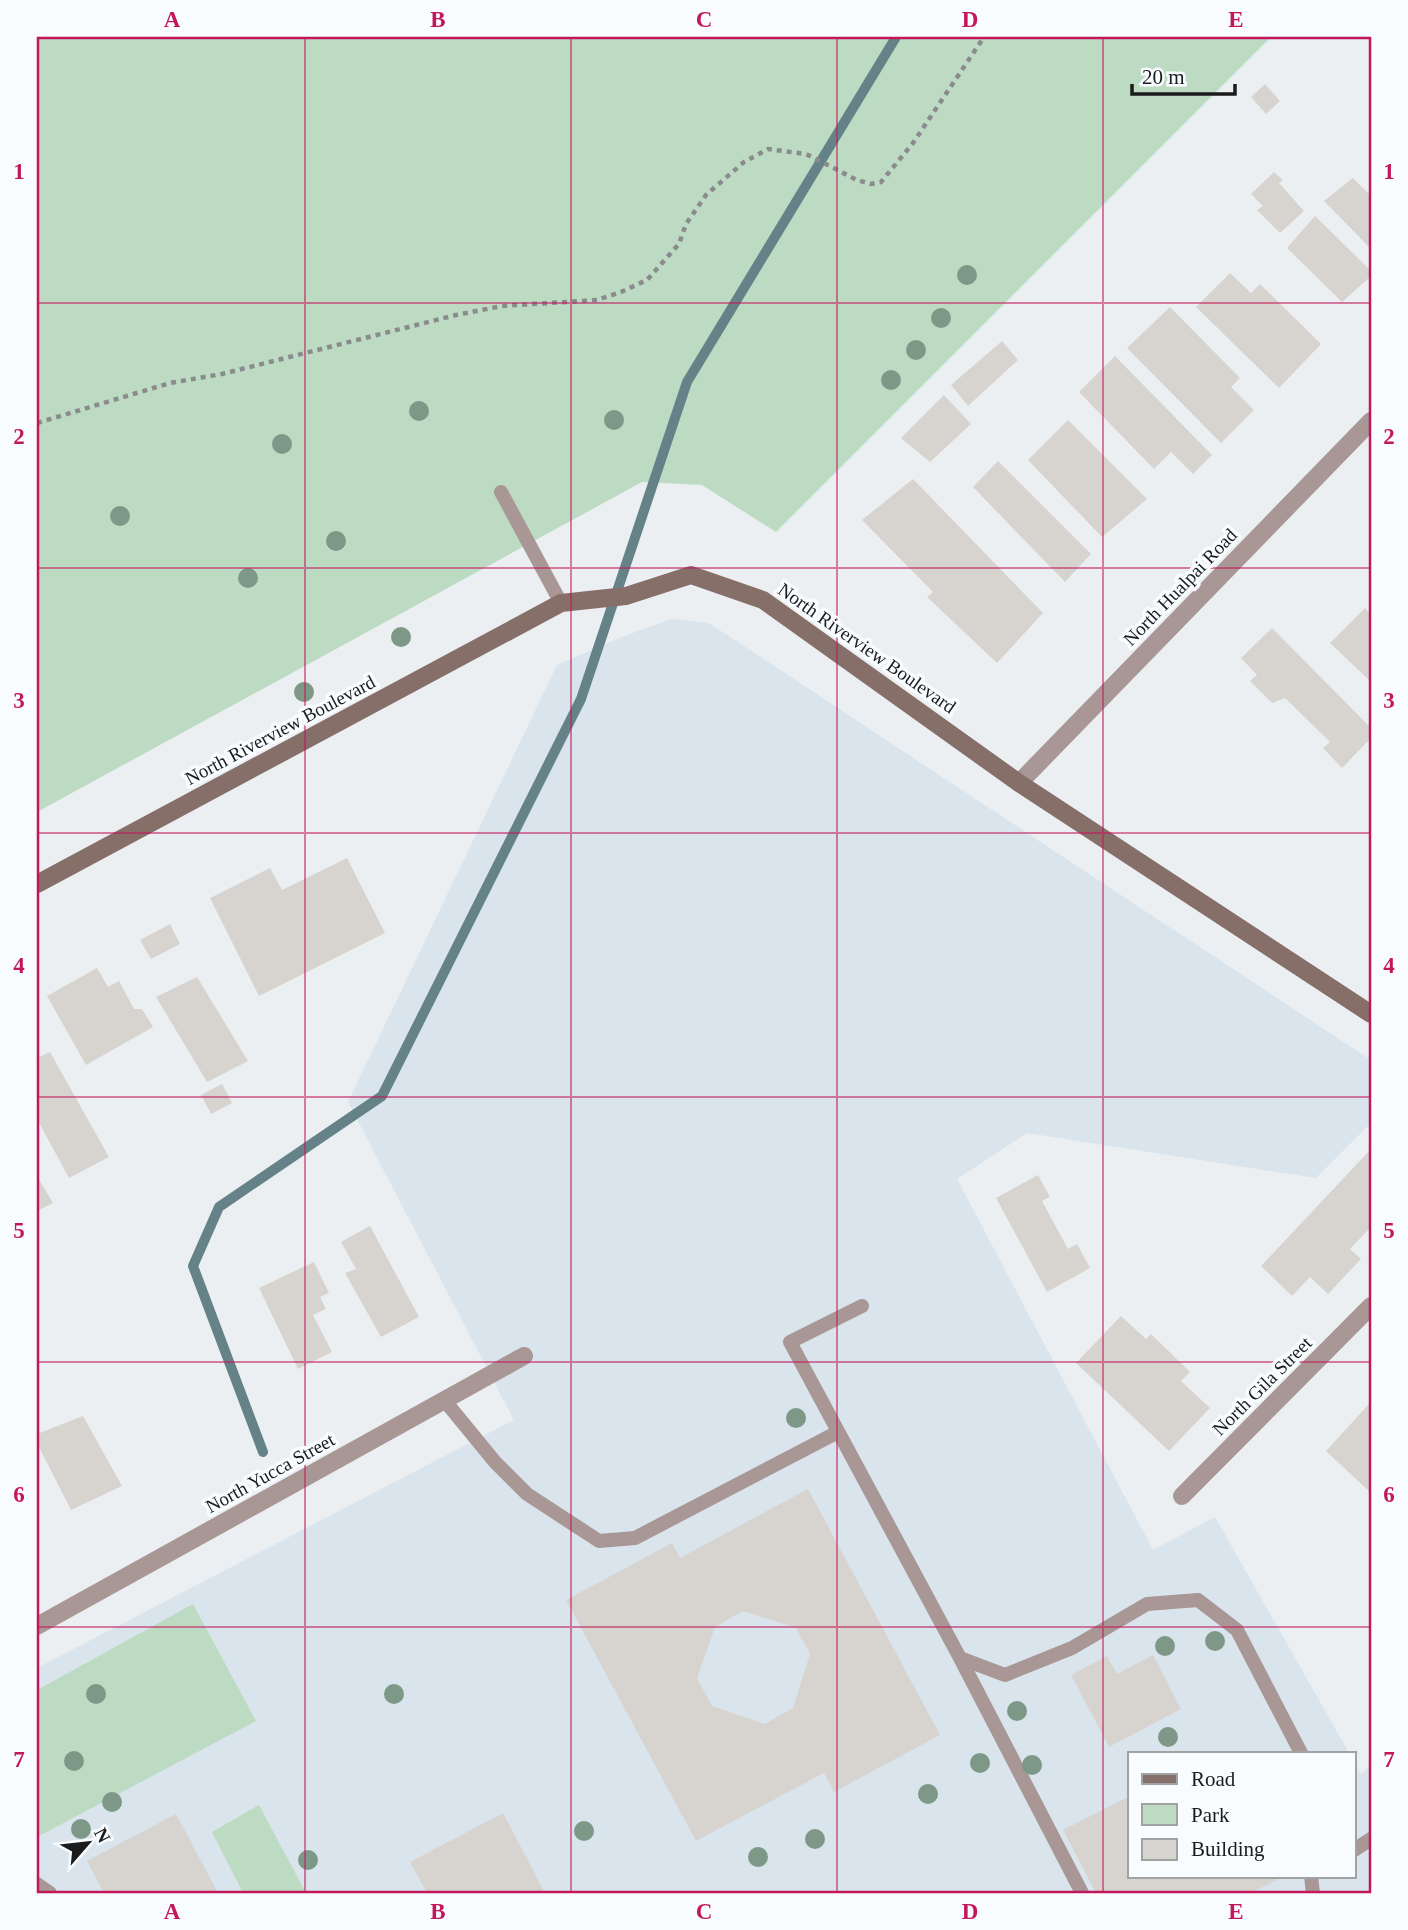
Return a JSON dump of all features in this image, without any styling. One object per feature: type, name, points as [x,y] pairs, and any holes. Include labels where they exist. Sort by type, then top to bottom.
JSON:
[{"type":"street","name":"North Hualpai Road","points":[[1019,783],[1371,421]]},
{"type":"street","name":"North Riverview Boulevard","points":[[37,884],[561,603],[626,596],[691,575],[764,600],[1019,783],[1371,1014]]},
{"type":"street","name":"North Gila Street","points":[[1182,1496],[1371,1306]]},
{"type":"street","name":"North Yucca Street","points":[[37,1626],[524,1356]]},
{"type":"lane","points":[[500,492],[561,603]]},
{"type":"lane","points":[[862,1306],[790,1342],[960,1658],[1082,1893]]},
{"type":"lane","points":[[445,1401],[495,1462],[527,1494],[599,1541],[635,1538],[838,1432]]},
{"type":"lane","points":[[960,1658],[1006,1675],[1072,1648],[1147,1604],[1198,1600],[1237,1630],[1300,1752]]},
{"type":"lane","points":[[1356,1849],[1371,1839]]},
{"type":"lane","points":[[37,1884],[50,1893]]},
{"type":"path","points":[[37,423],[170,383],[222,374],[456,315],[502,306],[597,300],[621,292],[647,280],[679,244],[686,224],[706,195],[744,162],[768,149],[806,154],[857,180],[871,184],[881,182],[894,169],[984,37]]},
{"type":"shaded area","points":[[672,619],[709,623],[1371,1060],[1371,1123],[1316,1178],[1027,1133],[957,1179],[1153,1550],[1215,1517],[1348,1752],[1128,1752],[1128,1878],[1356,1878],[1356,1765],[1361,1774],[1371,1765],[1371,1893],[37,1893],[37,1668],[514,1420],[348,1102],[557,665]]},
{"type":"green space","points":[[37,37],[1271,37],[776,532],[702,485],[642,482],[37,812]]},
{"type":"green space","points":[[193,1604],[256,1721],[39,1836],[37,1690]]},
{"type":"green space","points":[[259,1805],[306,1893],[243,1893],[212,1832]]},
{"type":"building","points":[[1265,84],[1280,101],[1266,114],[1251,97]]},
{"type":"building","points":[[1274,172],[1283,180],[1279,183],[1304,211],[1280,233],[1257,210],[1263,206],[1251,194]]},
{"type":"building","points":[[1353,178],[1371,196],[1371,249],[1324,201]]},
{"type":"building","points":[[1315,216],[1371,271],[1371,276],[1342,302],[1287,248]]},
{"type":"building","points":[[1230,273],[1251,293],[1260,284],[1321,344],[1279,388],[1196,307]]},
{"type":"building","points":[[1170,307],[1240,378],[1231,387],[1254,410],[1221,443],[1127,348]]},
{"type":"building","points":[[1002,341],[1018,360],[968,406],[951,385]]},
{"type":"building","points":[[1115,356],[1212,455],[1193,474],[1171,452],[1154,469],[1079,392]]},
{"type":"building","points":[[944,395],[971,424],[930,462],[901,438]]},
{"type":"building","points":[[1068,420],[1147,499],[1102,537],[1028,460]]},
{"type":"building","points":[[998,461],[1091,554],[1065,582],[973,487]]},
{"type":"building","points":[[913,479],[1043,613],[997,663],[927,597],[933,592],[862,520]]},
{"type":"building","points":[[1365,608],[1371,615],[1371,682],[1330,643]]},
{"type":"building","points":[[1272,628],[1371,728],[1371,738],[1342,768],[1323,748],[1330,742],[1285,698],[1272,703],[1250,681],[1257,675],[1241,658]]},
{"type":"building","points":[[347,858],[385,933],[259,996],[210,898],[270,868],[282,890]]},
{"type":"building","points":[[170,924],[180,944],[151,959],[140,940]]},
{"type":"building","points":[[97,968],[108,987],[119,981],[134,1009],[142,1009],[153,1027],[86,1065],[47,996]]},
{"type":"building","points":[[197,977],[248,1061],[207,1082],[156,997]]},
{"type":"building","points":[[50,1052],[109,1157],[69,1178],[37,1119],[37,1058]]},
{"type":"building","points":[[222,1084],[232,1103],[211,1114],[201,1095]]},
{"type":"building","points":[[1371,1149],[1371,1227],[1350,1249],[1361,1259],[1328,1294],[1310,1277],[1292,1296],[1261,1266]]},
{"type":"building","points":[[1038,1175],[1050,1197],[1042,1201],[1068,1249],[1077,1244],[1090,1268],[1047,1292],[996,1198]]},
{"type":"building","points":[[37,1176],[53,1203],[37,1211]]},
{"type":"building","points":[[370,1226],[419,1317],[381,1337],[345,1273],[356,1269],[341,1242]]},
{"type":"building","points":[[314,1262],[329,1293],[320,1297],[326,1309],[313,1315],[332,1352],[298,1369],[259,1288]]},
{"type":"building","points":[[1121,1316],[1146,1339],[1151,1334],[1190,1372],[1181,1381],[1210,1408],[1169,1451],[1076,1363]]},
{"type":"building","points":[[1369,1404],[1371,1406],[1371,1493],[1326,1451]]},
{"type":"building","points":[[83,1416],[122,1486],[71,1510],[37,1443],[37,1434]]},
{"type":"building","points":[[808,1489],[940,1735],[834,1792],[824,1773],[696,1841],[566,1600],[672,1543],[680,1558]],"holes":[[[743,1611],[796,1628],[810,1654],[793,1708],[765,1724],[712,1706],[697,1678],[715,1627]]]},
{"type":"building","points":[[1153,1655],[1181,1709],[1109,1747],[1071,1675],[1107,1656],[1117,1674]]},
{"type":"building","points":[[1128,1797],[1128,1878],[1281,1878],[1251,1893],[1096,1893],[1063,1830]]},
{"type":"building","points":[[503,1813],[545,1893],[427,1893],[410,1862]]},
{"type":"building","points":[[176,1814],[218,1893],[104,1893],[87,1861]]},
{"type":"waterway","points":[[263,1452],[193,1266],[219,1207],[382,1096],[581,699],[687,382],[896,37]]}]
